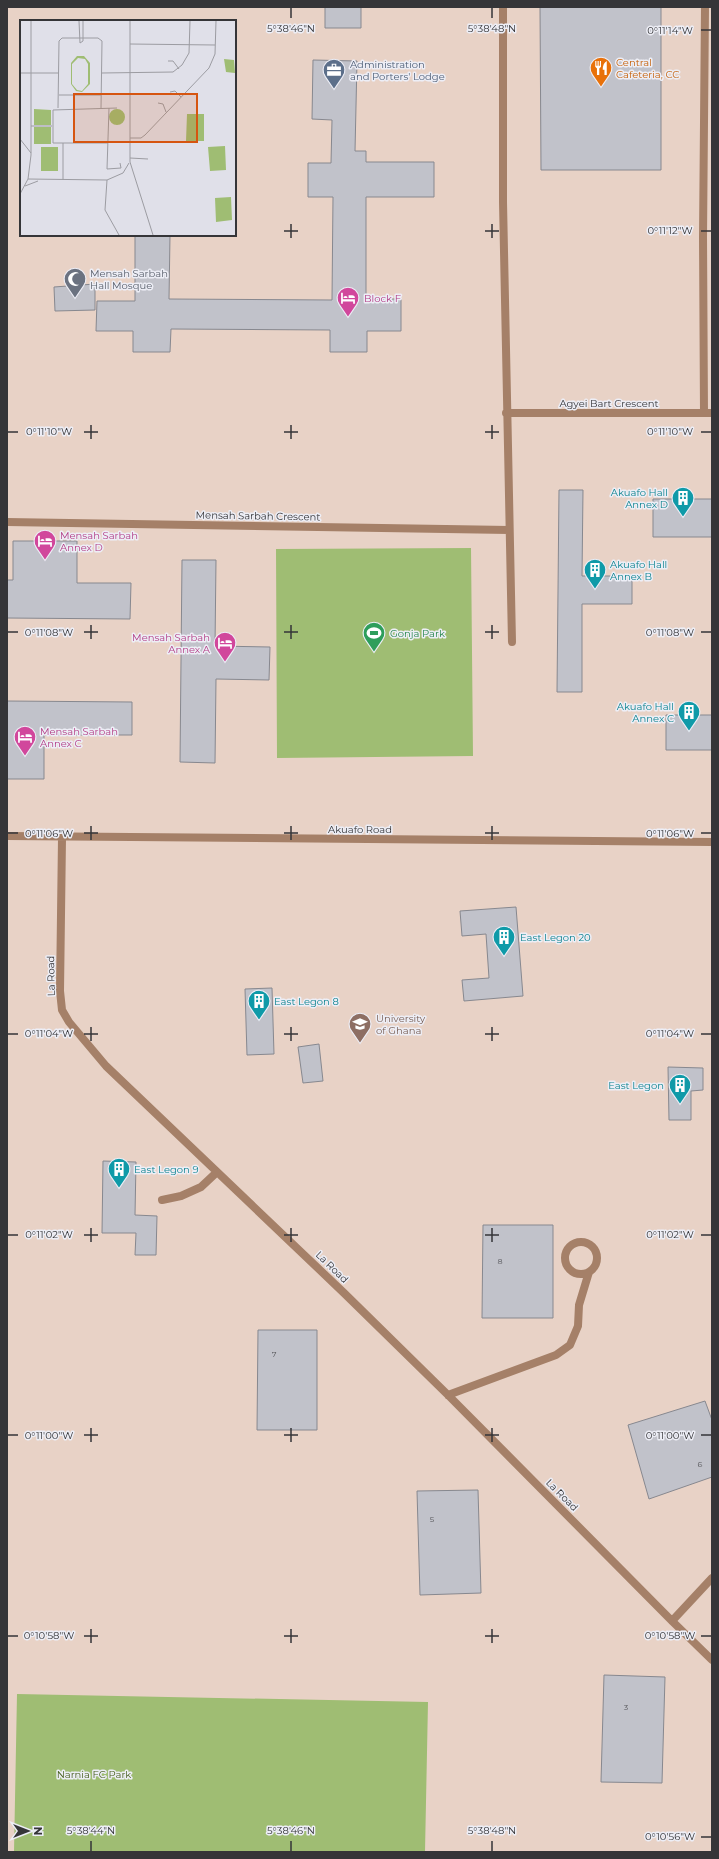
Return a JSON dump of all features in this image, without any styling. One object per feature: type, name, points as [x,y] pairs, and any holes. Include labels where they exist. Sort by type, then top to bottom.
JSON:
[{"type":"street","points":[[503,7],[503,202],[506,414],[512,642]]},
{"type":"street","points":[[704,7],[703,237],[708,413]]},
{"type":"street","name":"Agyei Bart Crescent","points":[[506,414],[708,413]]},
{"type":"street","name":"Mensah Sarbah Crescent","points":[[7,522],[509,530]]},
{"type":"street","name":"Akuafo Road","points":[[7,836],[62,838],[712,842]]},
{"type":"street","name":"La Road","points":[[62,838],[60,991],[62,1010],[69,1022],[106,1066],[448,1394],[712,1660]]},
{"type":"street","points":[[162,1200],[181,1196],[201,1188],[217,1172]]},
{"type":"street","points":[[448,1394],[556,1355],[570,1345],[578,1326],[579,1305],[589,1272]]},
{"type":"street","points":[[672,1621],[712,1578]]},
{"type":"shaded area","name":"University of Ghana","points":[[7,7],[712,7],[712,1852],[7,1852]]},
{"type":"green space","name":"Gonja Park","points":[[471,548],[473,756],[277,758],[276,549]]},
{"type":"green space","name":"Narnia FC Park","points":[[17,1694],[428,1702],[425,1852],[14,1852]]},
{"type":"building","points":[[325,7],[361,7],[361,28],[325,28]]},
{"type":"building","name":"Central Cafeteria, CC","points":[[540,7],[661,7],[661,170],[541,170]]},
{"type":"building","points":[[313,60],[357,61],[355,151],[366,151],[366,162],[434,162],[434,197],[366,197],[366,299],[401,299],[401,331],[367,331],[367,352],[330,352],[330,330],[171,329],[170,352],[133,352],[133,331],[96,331],[97,301],[135,301],[135,236],[170,236],[169,299],[332,300],[333,197],[308,197],[308,163],[331,163],[332,120],[312,119]]},
{"type":"building","name":"Mensah Sarbah Hall Mosque","points":[[95,284],[95,310],[55,311],[54,287]]},
{"type":"building","name":"Akuafo Hall Annex B","points":[[559,490],[583,490],[582,576],[632,576],[632,604],[582,604],[582,692],[557,692]]},
{"type":"building","name":"Akuafo Hall Annex D","points":[[653,499],[712,499],[712,537],[653,537]]},
{"type":"building","name":"Mensah Sarbah Annex D","points":[[13,541],[77,541],[77,583],[131,583],[130,619],[7,618],[7,580],[13,580]]},
{"type":"building","name":"Mensah Sarbah Annex A","points":[[182,560],[216,560],[215,646],[270,647],[269,680],[216,679],[215,763],[180,762]]},
{"type":"building","name":"Mensah Sarbah Annex C","points":[[7,701],[132,702],[132,735],[44,735],[44,779],[7,779]]},
{"type":"building","name":"Akuafo Hall Annex C","points":[[666,715],[712,715],[712,750],[666,750]]},
{"type":"building","name":"East Legon 20","points":[[516,907],[523,996],[464,1001],[462,980],[489,978],[486,934],[462,936],[460,911]]},
{"type":"building","name":"East Legon 8","points":[[272,988],[274,1054],[247,1055],[245,989]]},
{"type":"building","points":[[319,1044],[323,1081],[303,1083],[298,1047]]},
{"type":"building","name":"East Legon","points":[[668,1067],[703,1068],[703,1090],[691,1091],[691,1120],[669,1120]]},
{"type":"building","name":"East Legon 9","points":[[103,1161],[136,1162],[135,1215],[157,1216],[156,1255],[135,1255],[136,1233],[102,1233]]},
{"type":"building","points":[[483,1225],[553,1225],[553,1318],[482,1318]]},
{"type":"building","points":[[258,1330],[317,1330],[317,1430],[257,1430]]},
{"type":"building","points":[[705,1401],[712,1420],[712,1477],[649,1499],[628,1425]]},
{"type":"building","points":[[478,1490],[481,1593],[420,1595],[417,1491]]},
{"type":"building","points":[[604,1675],[665,1677],[662,1783],[601,1782]]},
{"type":"place","name":"Central Cafeteria, CC","points":[[601,88]]},
{"type":"place","name":"Administration and Porters' Lodge","points":[[334,90]]},
{"type":"place","name":"Mensah Sarbah Hall Mosque","points":[[75,298]]},
{"type":"place","name":"Block F","points":[[348,318]]},
{"type":"place","name":"Akuafo Hall Annex D","points":[[683,518]]},
{"type":"place","name":"Mensah Sarbah Annex D","points":[[45,560]]},
{"type":"place","name":"Akuafo Hall Annex B","points":[[595,590]]},
{"type":"place","name":"Gonja Park","points":[[374,652]]},
{"type":"place","name":"Mensah Sarbah Annex A","points":[[225,662]]},
{"type":"place","name":"Akuafo Hall Annex C","points":[[689,732]]},
{"type":"place","name":"Mensah Sarbah Annex C","points":[[25,756]]},
{"type":"place","name":"East Legon 20","points":[[504,956]]},
{"type":"place","name":"East Legon 8","points":[[259,1020]]},
{"type":"place","name":"University of Ghana","points":[[360,1044]]},
{"type":"place","name":"East Legon","points":[[680,1104]]},
{"type":"place","name":"East Legon 9","points":[[119,1188]]}]
